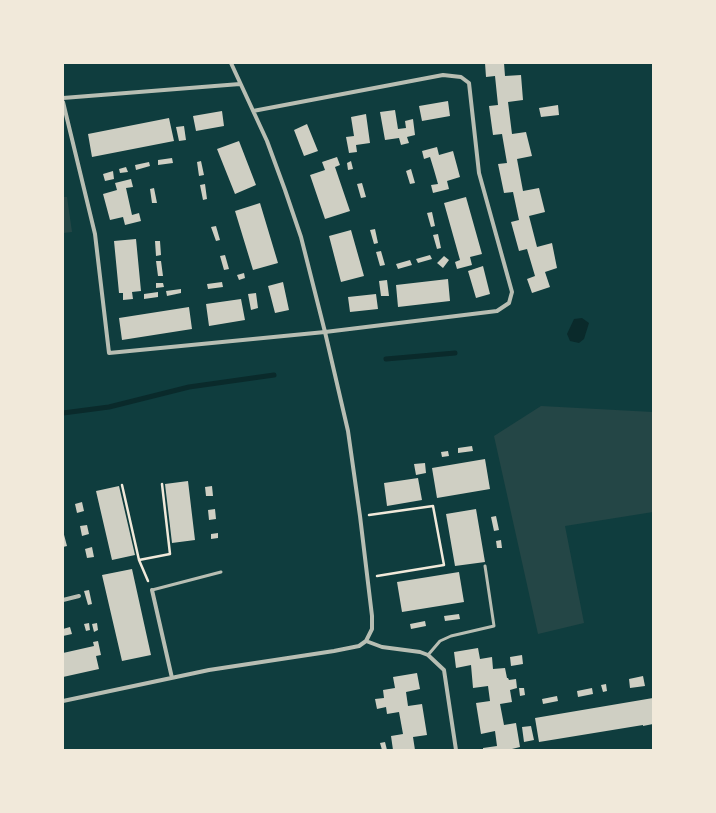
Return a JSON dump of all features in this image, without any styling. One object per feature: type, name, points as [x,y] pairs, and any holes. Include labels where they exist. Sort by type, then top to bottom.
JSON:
[{"type":"street","points":[[63,701],[209,670],[345,650],[360,646],[366,640],[372,629],[372,616],[366,578],[360,516],[348,431],[325,332],[301,237],[267,141],[231,63]]},
{"type":"street","points":[[63,102],[95,234],[109,353],[325,332],[497,311],[509,303],[512,292],[479,173],[469,83],[461,77],[443,75],[253,112]]},
{"type":"street","points":[[63,98],[240,84]]},
{"type":"street","points":[[152,590],[172,678]]},
{"type":"street","points":[[63,600],[79,596]]},
{"type":"street","points":[[366,640],[382,647],[428,654],[444,670],[456,750]]},
{"type":"lane","points":[[428,654],[440,641],[451,636],[494,626],[485,566]]},
{"type":"lane","points":[[152,590],[221,572]]},
{"type":"path","points":[[140,560],[170,554],[162,484]]},
{"type":"path","points":[[122,485],[140,560],[152,590]]},
{"type":"path","points":[[360,516],[434,506],[444,565],[366,578]]},
{"type":"shaded area","points":[[63,197],[67,197],[72,232],[63,233]]},
{"type":"shaded area","points":[[582,318],[589,323],[584,339],[579,343],[570,341],[567,334],[574,319]]},
{"type":"shaded area","points":[[541,406],[653,412],[653,512],[565,526],[584,623],[538,634],[494,436]]},
{"type":"building","points":[[485,63],[504,63],[505,76],[521,75],[523,100],[508,102],[512,134],[526,132],[532,156],[517,159],[523,191],[539,188],[545,212],[529,216],[537,247],[552,243],[557,268],[545,272],[550,287],[532,293],[527,279],[535,276],[527,249],[519,251],[511,222],[519,220],[513,192],[504,193],[498,164],[507,163],[502,134],[493,135],[489,106],[498,105],[495,76],[486,77]]},
{"type":"building","points":[[448,101],[450,116],[422,121],[419,106]]},
{"type":"building","points":[[558,105],[559,115],[541,117],[539,108]]},
{"type":"building","points":[[395,110],[398,129],[406,128],[405,121],[413,119],[415,135],[407,137],[409,143],[401,145],[399,138],[385,140],[380,112]]},
{"type":"building","points":[[222,111],[224,126],[196,131],[193,116]]},
{"type":"building","points":[[366,114],[370,143],[356,145],[357,152],[349,153],[346,137],[354,136],[351,117]]},
{"type":"building","points":[[169,118],[174,141],[92,157],[88,134]]},
{"type":"building","points":[[307,124],[318,151],[304,156],[294,130]]},
{"type":"building","points":[[184,126],[186,140],[179,141],[176,127]]},
{"type":"building","points":[[239,141],[256,185],[235,194],[217,149]]},
{"type":"building","points":[[437,147],[439,155],[453,151],[460,177],[447,181],[449,189],[433,193],[431,185],[438,184],[430,157],[424,159],[422,151]]},
{"type":"building","points":[[337,157],[340,165],[335,167],[350,211],[325,219],[310,175],[325,170],[322,162]]},
{"type":"building","points":[[172,158],[173,163],[158,165],[158,160]]},
{"type":"building","points":[[201,161],[204,175],[199,176],[197,162]]},
{"type":"building","points":[[351,161],[353,169],[348,170],[347,163]]},
{"type":"building","points":[[149,162],[150,166],[136,170],[135,165]]},
{"type":"building","points":[[126,167],[128,172],[120,173],[119,169]]},
{"type":"building","points":[[411,169],[415,183],[410,184],[406,171]]},
{"type":"building","points":[[113,171],[114,179],[105,181],[103,174]]},
{"type":"building","points":[[131,179],[133,187],[126,188],[132,215],[139,213],[141,221],[125,225],[123,217],[110,220],[103,194],[117,190],[115,183]]},
{"type":"building","points":[[362,183],[366,197],[361,198],[357,184]]},
{"type":"building","points":[[205,184],[207,199],[203,200],[200,185]]},
{"type":"building","points":[[154,188],[157,203],[152,203],[150,189]]},
{"type":"building","points":[[466,197],[482,254],[470,257],[472,265],[457,269],[455,262],[460,260],[444,203]]},
{"type":"building","points":[[260,203],[278,263],[253,270],[235,211]]},
{"type":"building","points":[[432,212],[435,226],[431,227],[427,213]]},
{"type":"building","points":[[216,226],[220,240],[216,241],[211,227]]},
{"type":"building","points":[[375,229],[378,243],[374,244],[370,230]]},
{"type":"building","points":[[351,230],[364,276],[341,282],[329,236]]},
{"type":"building","points":[[438,234],[441,248],[437,249],[433,235]]},
{"type":"building","points":[[136,239],[141,291],[132,292],[133,299],[123,300],[123,293],[119,293],[114,241]]},
{"type":"building","points":[[155,241],[160,241],[161,255],[156,256]]},
{"type":"building","points":[[381,251],[385,265],[380,266],[376,252]]},
{"type":"building","points":[[225,255],[229,269],[224,270],[220,256]]},
{"type":"building","points":[[430,255],[432,259],[418,263],[416,259]]},
{"type":"building","points":[[444,256],[449,260],[443,268],[437,263]]},
{"type":"building","points":[[410,260],[412,265],[398,269],[396,264]]},
{"type":"building","points":[[156,261],[161,261],[163,276],[158,276]]},
{"type":"building","points":[[483,266],[490,294],[476,298],[468,271]]},
{"type":"building","points":[[244,273],[245,278],[239,280],[237,275]]},
{"type":"building","points":[[448,279],[450,301],[398,307],[396,285]]},
{"type":"building","points":[[387,280],[389,296],[381,296],[379,281]]},
{"type":"building","points":[[222,282],[223,287],[208,289],[207,284]]},
{"type":"building","points":[[283,282],[289,310],[275,313],[268,286]]},
{"type":"building","points":[[156,283],[163,283],[164,287],[156,288]]},
{"type":"building","points":[[181,289],[181,293],[167,296],[166,291]]},
{"type":"building","points":[[158,292],[158,297],[144,299],[144,294]]},
{"type":"building","points":[[256,293],[258,308],[251,310],[248,294]]},
{"type":"building","points":[[376,294],[378,309],[350,312],[348,297]]},
{"type":"building","points":[[241,299],[245,320],[209,326],[206,304]]},
{"type":"building","points":[[189,307],[192,329],[122,340],[119,318]]},
{"type":"building","points":[[472,446],[473,451],[458,453],[458,448]]},
{"type":"building","points":[[448,451],[449,456],[442,457],[441,452]]},
{"type":"building","points":[[485,459],[490,489],[437,498],[432,468]]},
{"type":"building","points":[[425,463],[426,473],[416,475],[414,464]]},
{"type":"building","points":[[418,478],[422,500],[387,506],[384,483]]},
{"type":"building","points":[[188,481],[195,540],[172,543],[165,484]]},
{"type":"building","points":[[119,486],[135,555],[112,560],[96,491]]},
{"type":"building","points":[[212,486],[213,496],[206,496],[205,487]]},
{"type":"building","points":[[82,502],[84,511],[77,513],[75,504]]},
{"type":"building","points":[[215,509],[216,519],[209,520],[208,510]]},
{"type":"building","points":[[476,509],[485,562],[455,566],[446,514]]},
{"type":"building","points":[[496,516],[499,530],[494,531],[491,517]]},
{"type":"building","points":[[87,525],[89,534],[82,536],[80,526]]},
{"type":"building","points":[[63,531],[67,546],[63,547]]},
{"type":"building","points":[[218,533],[218,538],[211,539],[211,534]]},
{"type":"building","points":[[501,540],[502,548],[497,548],[496,541]]},
{"type":"building","points":[[92,547],[94,557],[87,558],[85,549]]},
{"type":"building","points":[[132,569],[151,655],[122,661],[102,575]]},
{"type":"building","points":[[459,572],[464,602],[402,612],[397,582]]},
{"type":"building","points":[[89,590],[92,604],[88,605],[84,591]]},
{"type":"building","points":[[459,614],[460,619],[445,621],[444,616]]},
{"type":"building","points":[[425,621],[426,626],[411,629],[410,624]]},
{"type":"building","points":[[89,623],[90,630],[86,631],[84,624]]},
{"type":"building","points":[[97,623],[98,630],[94,632],[92,624]]},
{"type":"building","points":[[70,627],[72,634],[63,636],[63,629]]},
{"type":"building","points":[[98,641],[101,655],[96,656],[99,669],[63,677],[63,653],[94,646],[93,642]]},
{"type":"building","points":[[478,648],[480,659],[492,657],[493,669],[505,668],[507,678],[509,680],[516,679],[517,688],[510,690],[512,702],[500,704],[504,725],[516,723],[520,747],[508,750],[483,750],[483,748],[497,746],[495,731],[481,734],[476,703],[490,701],[488,686],[473,688],[471,665],[456,668],[454,652]]},
{"type":"building","points":[[522,655],[523,664],[511,666],[510,657]]},
{"type":"building","points":[[417,673],[420,689],[406,692],[408,706],[422,704],[427,735],[413,737],[415,750],[393,750],[391,736],[403,734],[399,712],[387,714],[386,707],[377,709],[375,699],[384,698],[383,690],[395,688],[393,677]]},
{"type":"building","points":[[643,676],[645,686],[630,688],[629,679]]},
{"type":"building","points":[[606,684],[607,691],[603,692],[601,685]]},
{"type":"building","points":[[519,688],[524,688],[525,695],[520,696]]},
{"type":"building","points":[[592,688],[593,694],[578,697],[577,691]]},
{"type":"building","points":[[557,696],[558,701],[543,704],[542,699]]},
{"type":"building","points":[[653,698],[653,724],[539,742],[535,718]]},
{"type":"building","points":[[531,726],[534,740],[524,742],[522,727]]},
{"type":"building","points":[[385,742],[387,750],[382,750],[380,743]]},
{"type":"waterway","points":[[386,359],[455,353]]},
{"type":"waterway","points":[[63,413],[109,407],[189,387],[274,375]]}]
